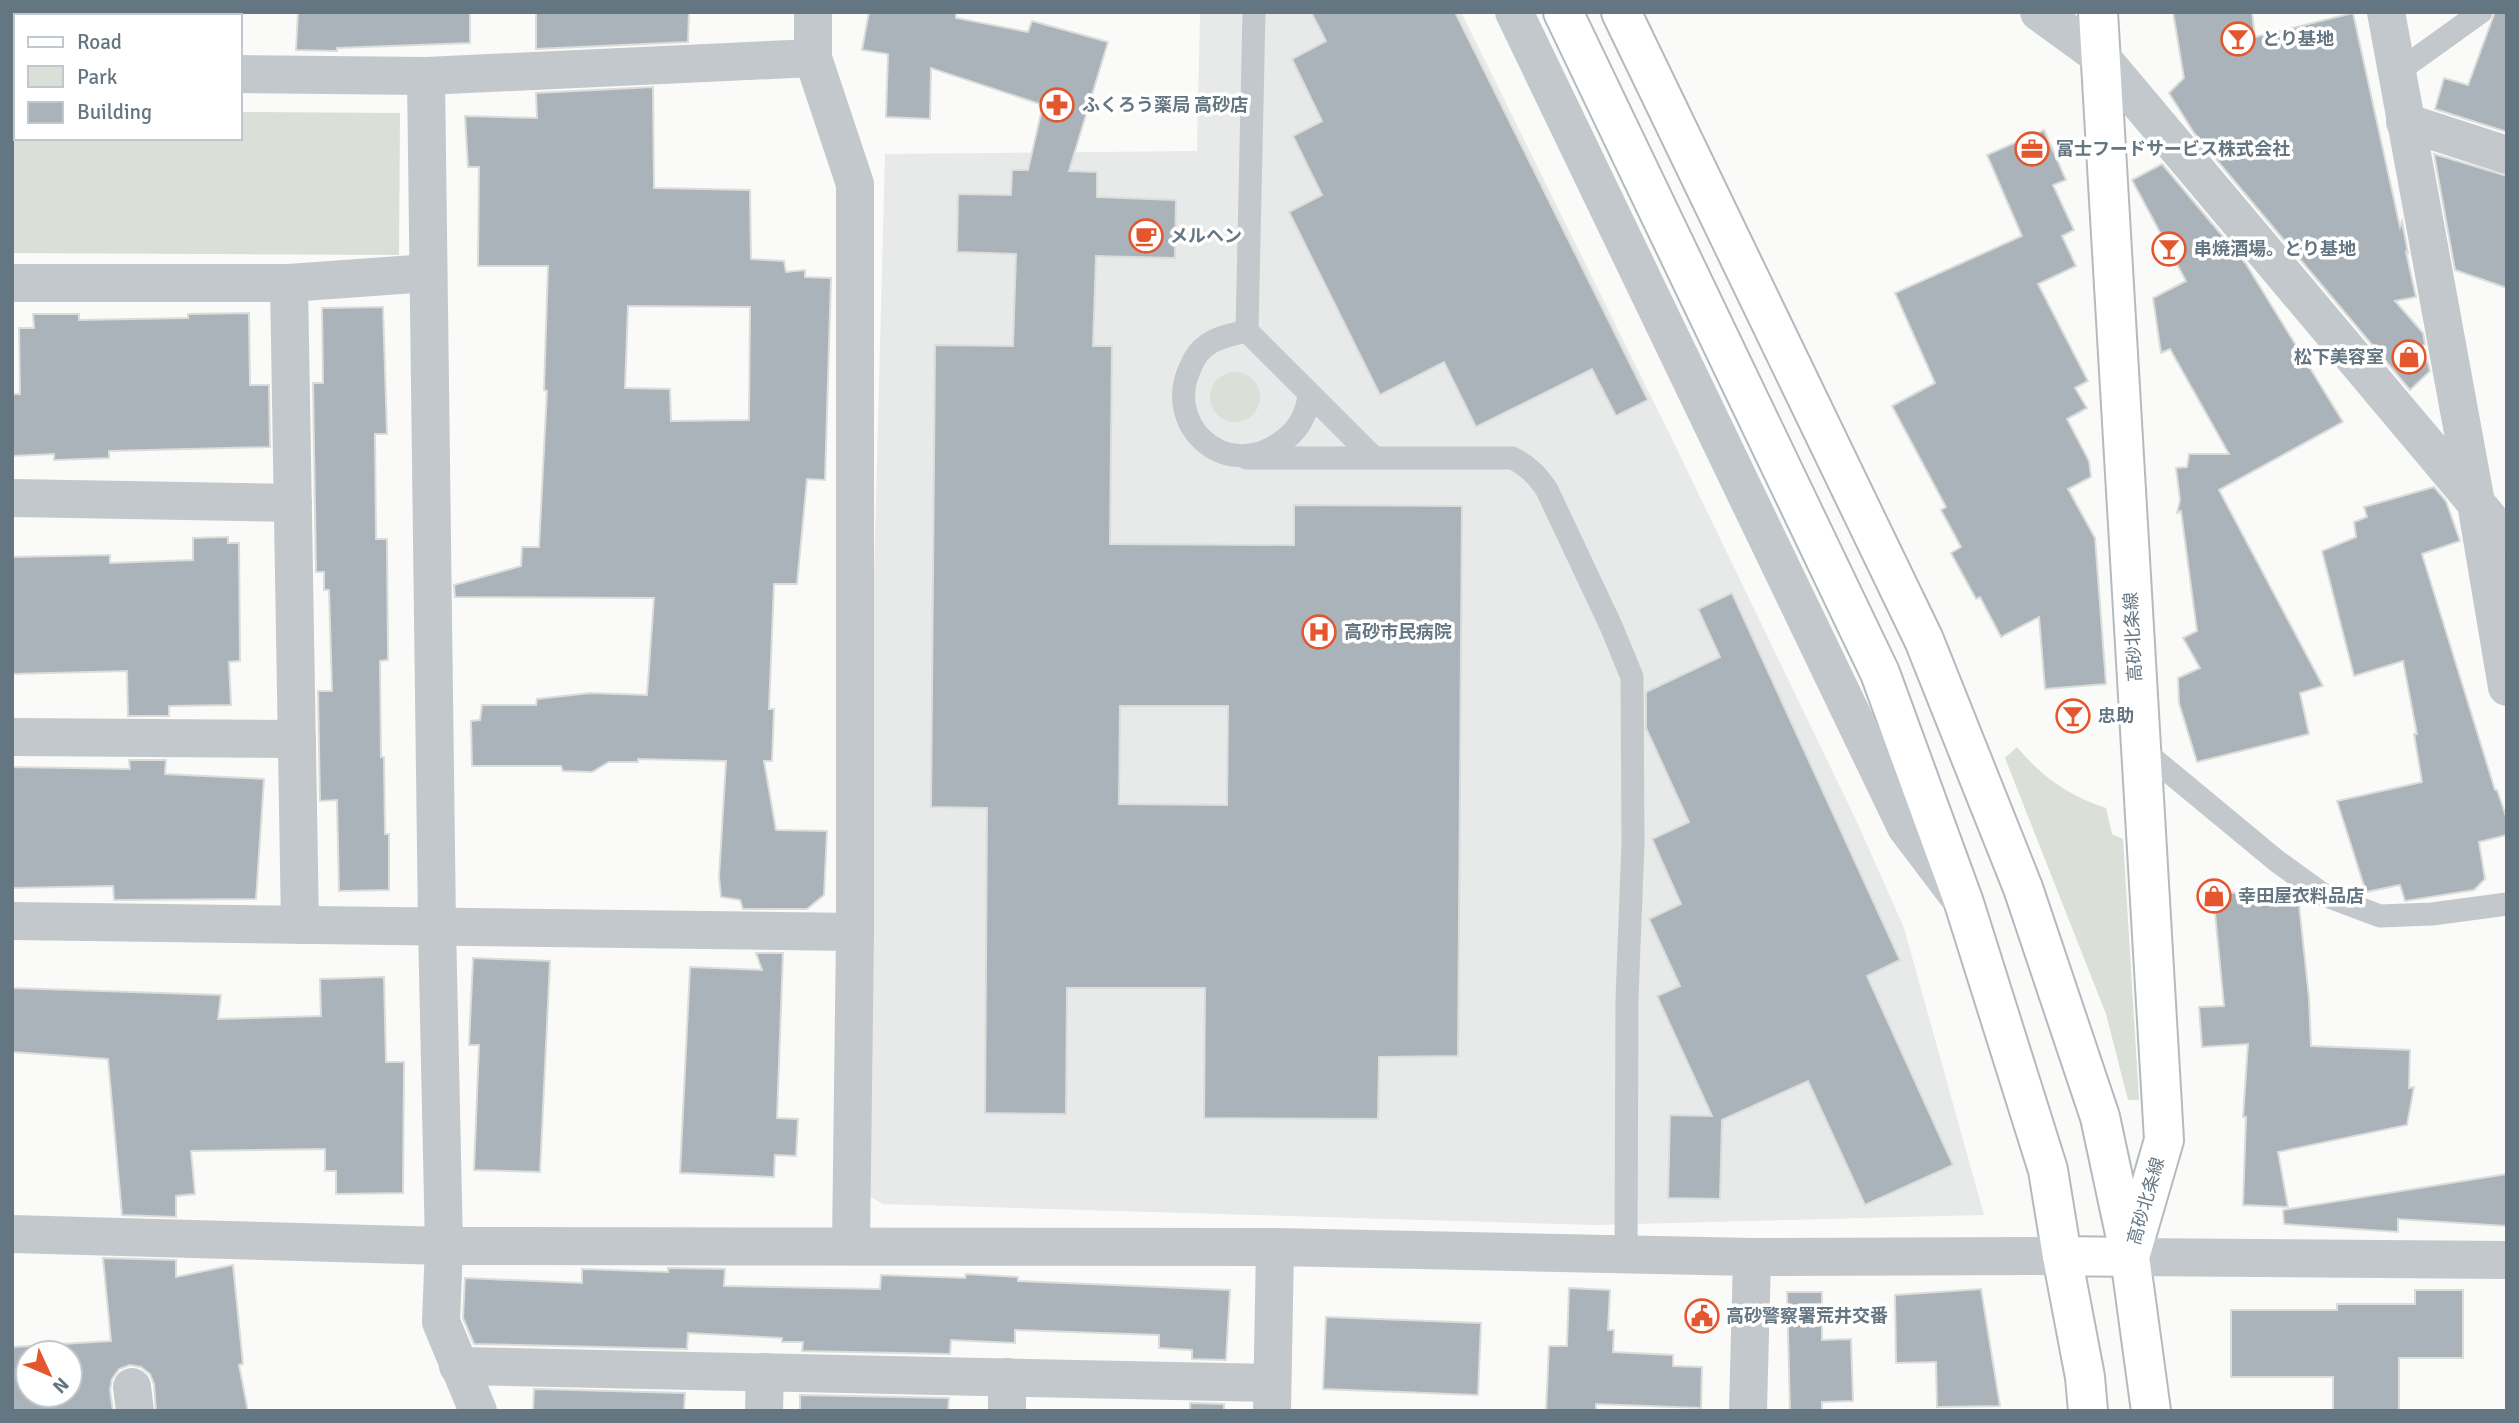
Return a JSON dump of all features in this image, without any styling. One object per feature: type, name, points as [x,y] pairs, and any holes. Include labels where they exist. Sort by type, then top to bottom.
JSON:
[{"type":"street","points":[[813,12],[813,58],[855,184],[855,932],[851,1246]]},
{"type":"street","points":[[1514,12],[1906,827],[1964,903]]},
{"type":"street","points":[[1563,12],[1880,673],[1964,903],[2048,1170],[2085,1377],[2088,1411]]},
{"type":"street","points":[[1621,12],[1924,640],[2023,888],[2100,1117],[2130,1257],[2507,1260]]},
{"type":"street","points":[[2039,12],[2101,57],[2507,540]]},
{"type":"street","name":"高砂北条線","points":[[2098,12],[2164,1140],[2130,1257],[2151,1411]]},
{"type":"street","points":[[2386,12],[2507,687]]},
{"type":"street","points":[[242,74],[426,76],[813,58]]},
{"type":"street","points":[[426,76],[444,1246],[441,1322],[478,1411]]},
{"type":"street","points":[[2405,122],[2507,155]]},
{"type":"street","points":[[12,283],[289,283],[428,273]]},
{"type":"street","points":[[289,283],[300,925]]},
{"type":"street","points":[[12,498],[293,503]]},
{"type":"street","points":[[12,737],[297,739]]},
{"type":"street","points":[[12,921],[855,932]]},
{"type":"street","points":[[12,1234],[444,1246],[1276,1247],[1752,1257],[2062,1256]]},
{"type":"street","points":[[458,1366],[765,1372],[1007,1394],[1272,1397],[1276,1247]]},
{"type":"street","name":"高砂北条線","points":[[2062,1256],[2130,1257]]},
{"type":"street","points":[[1748,1411],[1752,1257]]},
{"type":"street","points":[[764,1411],[765,1372]]},
{"type":"lane","points":[[1254,12],[1247,331],[1374,458]]},
{"type":"lane","points":[[2396,73],[2481,12]]},
{"type":"lane","points":[[1247,331],[1225,336],[1206,345],[1195,358],[1184,380],[1183,397],[1191,425],[1206,443],[1217,451],[1247,457],[1512,458],[1525,464],[1547,490],[1612,626],[1632,677],[1633,843],[1626,998],[1626,1255]]},
{"type":"lane","points":[[1247,457],[1268,451],[1294,434],[1308,407],[1309,395]]},
{"type":"lane","points":[[2139,747],[2278,862],[2324,895],[2380,916],[2432,914],[2507,904]]},
{"type":"shaded area","name":"高砂市民病院","points":[[1200,12],[1461,12],[1673,441],[1857,822],[1904,928],[1984,1215],[1596,1225],[883,1204],[858,1190],[885,154],[1197,151]]},
{"type":"green space","points":[[12,111],[14,140],[242,140],[242,112],[400,113],[399,255],[12,253]]},
{"type":"green space","points":[[1235,372],[1253,379],[1260,397],[1253,415],[1235,422],[1217,415],[1210,397],[1217,379]]},
{"type":"green space","points":[[2017,747],[2057,784],[2106,808],[2112,834],[2123,839],[2139,1100],[2128,1100],[2106,1014],[2005,758]]},
{"type":"building","points":[[298,12],[470,12],[470,43],[337,48],[337,51],[296,50]]},
{"type":"building","points":[[536,12],[689,12],[688,42],[536,49]]},
{"type":"building","name":"高砂市民病院","points":[[869,12],[956,12],[956,18],[1028,32],[1032,21],[1108,42],[1069,171],[1097,172],[1097,197],[1176,200],[1175,258],[1096,256],[1093,346],[1112,346],[1110,544],[1294,545],[1294,505],[1462,506],[1458,1056],[1379,1057],[1378,1119],[1204,1118],[1205,988],[1067,988],[1066,1114],[985,1113],[987,808],[931,807],[935,345],[1013,346],[1016,254],[957,252],[958,194],[1011,195],[1012,170],[1028,170],[1043,105],[931,68],[930,119],[886,117],[888,54],[862,50]],"holes":[[[1120,706],[1228,706],[1227,805],[1119,804]]]},
{"type":"building","points":[[1311,12],[1455,12],[1648,400],[1616,416],[1592,369],[1476,427],[1444,362],[1380,395],[1289,212],[1322,195],[1293,136],[1322,121],[1292,59],[1326,41]]},
{"type":"building","points":[[2173,12],[2252,12],[2255,37],[2353,13],[2400,227],[2402,221],[2416,297],[2395,301],[2423,333],[2425,344],[2419,350],[2430,371],[2410,390],[2194,133],[2169,93],[2184,78]]},
{"type":"building","points":[[2495,12],[2507,12],[2507,132],[2435,109],[2444,78],[2468,85]]},
{"type":"building","points":[[653,87],[654,188],[750,190],[751,259],[784,261],[786,272],[805,270],[805,277],[831,278],[825,480],[807,479],[797,584],[774,584],[769,709],[774,709],[772,761],[764,761],[776,830],[827,831],[824,895],[807,909],[743,909],[740,900],[721,897],[719,877],[726,761],[638,759],[638,762],[609,762],[592,772],[563,771],[561,766],[472,766],[471,721],[480,720],[482,705],[536,705],[537,699],[590,693],[647,695],[654,598],[455,597],[454,585],[521,566],[522,547],[539,547],[547,391],[544,390],[548,266],[478,266],[479,167],[468,167],[465,116],[537,118],[536,93]],"holes":[[[628,306],[750,307],[749,420],[671,421],[670,389],[625,388]]]},
{"type":"building","points":[[2044,130],[2066,180],[2053,185],[2074,230],[2062,236],[2076,266],[2038,284],[2088,381],[2075,388],[2087,408],[2067,419],[2089,461],[2091,477],[2068,489],[2095,538],[2106,684],[2045,689],[2039,617],[2001,637],[1980,597],[1976,599],[1951,553],[1961,547],[1941,510],[1946,507],[1892,406],[1935,383],[1895,293],[2022,236],[1987,155]]},
{"type":"building","points":[[2434,154],[2507,176],[2507,288],[2455,270]]},
{"type":"building","points":[[2162,164],[2246,264],[2343,422],[2219,490],[2323,686],[2300,693],[2309,734],[2197,762],[2179,703],[2178,678],[2200,668],[2183,638],[2197,631],[2181,511],[2177,513],[2180,500],[2176,468],[2187,467],[2189,454],[2229,454],[2170,349],[2161,353],[2153,298],[2186,281],[2132,180]]},
{"type":"building","points":[[383,307],[387,434],[375,434],[376,539],[387,539],[388,660],[380,661],[381,757],[384,757],[385,834],[389,834],[389,890],[339,891],[337,800],[320,801],[318,691],[332,691],[329,590],[324,590],[324,572],[316,572],[313,383],[323,383],[322,308]]},
{"type":"building","points":[[249,313],[250,385],[269,385],[270,447],[109,451],[109,458],[54,460],[54,454],[12,456],[12,394],[20,394],[19,328],[34,328],[33,314],[79,314],[79,320],[188,318],[188,314]]},
{"type":"building","points":[[2434,487],[2446,501],[2460,541],[2422,554],[2495,790],[2507,819],[2507,835],[2479,842],[2485,879],[2474,890],[2405,901],[2400,885],[2366,892],[2337,801],[2422,782],[2414,734],[2417,734],[2403,661],[2354,676],[2322,551],[2356,537],[2354,522],[2367,517],[2364,507]]},
{"type":"building","points":[[228,537],[228,543],[239,543],[240,661],[229,662],[231,705],[169,706],[169,716],[128,716],[127,671],[12,674],[12,557],[110,555],[110,563],[193,560],[193,538]]},
{"type":"building","points":[[1732,593],[1900,960],[1867,976],[1953,1165],[1865,1205],[1808,1081],[1722,1120],[1720,1199],[1668,1198],[1670,1115],[1712,1116],[1657,996],[1680,986],[1649,919],[1681,904],[1652,839],[1689,822],[1646,728],[1646,692],[1720,657],[1698,609]]},
{"type":"building","points":[[129,760],[166,760],[165,774],[264,779],[256,899],[114,900],[113,886],[12,888],[12,767],[130,769]]},
{"type":"building","points":[[2213,892],[2298,895],[2309,998],[2311,1046],[2410,1050],[2409,1088],[2414,1087],[2407,1125],[2278,1152],[2288,1207],[2243,1205],[2246,1117],[2243,1117],[2248,1044],[2202,1047],[2199,1007],[2224,1006]]},
{"type":"building","points":[[756,953],[783,953],[777,1118],[798,1119],[796,1156],[775,1155],[774,1177],[680,1173],[690,967],[762,970]]},
{"type":"building","points":[[473,958],[550,961],[540,1172],[474,1170],[479,1045],[469,1045]]},
{"type":"building","points":[[384,977],[386,1062],[404,1062],[403,1193],[336,1194],[336,1171],[325,1171],[325,1149],[191,1151],[195,1194],[176,1196],[176,1217],[122,1215],[108,1059],[12,1052],[12,988],[221,995],[218,1019],[321,1016],[320,979]]},
{"type":"building","points":[[2507,1174],[2507,1226],[2398,1219],[2398,1232],[2284,1224],[2283,1210]]},
{"type":"building","points":[[103,1258],[176,1260],[176,1277],[233,1265],[243,1364],[239,1365],[248,1411],[156,1411],[154,1384],[150,1374],[141,1367],[130,1365],[119,1369],[112,1379],[110,1390],[113,1411],[12,1411],[14,1347],[14,1409],[84,1409],[84,1343],[111,1341]]},
{"type":"building","points":[[668,1268],[725,1269],[724,1286],[880,1289],[881,1275],[965,1278],[966,1274],[1018,1277],[1018,1281],[1230,1290],[1226,1360],[1192,1359],[1192,1350],[1159,1348],[1159,1335],[1015,1330],[1015,1343],[951,1340],[950,1354],[802,1351],[803,1342],[782,1342],[782,1338],[688,1333],[687,1349],[474,1344],[463,1318],[465,1278],[582,1283],[582,1269],[668,1272]]},
{"type":"building","points":[[1569,1288],[1610,1290],[1608,1330],[1614,1330],[1613,1352],[1673,1355],[1673,1366],[1702,1367],[1701,1408],[1596,1404],[1596,1411],[1546,1411],[1549,1346],[1567,1346]]},
{"type":"building","points":[[1981,1289],[2000,1406],[1937,1407],[1936,1362],[1896,1363],[1895,1295]]},
{"type":"building","points":[[2415,1290],[2463,1290],[2463,1358],[2399,1358],[2399,1411],[2333,1411],[2333,1377],[2231,1377],[2231,1310],[2337,1310],[2337,1304],[2415,1304]]},
{"type":"building","points":[[1787,1292],[1822,1292],[1822,1340],[1851,1339],[1853,1401],[1822,1402],[1822,1411],[1790,1411]]},
{"type":"building","points":[[1326,1317],[1481,1323],[1478,1395],[1323,1389]]},
{"type":"building","points":[[534,1389],[685,1393],[684,1411],[533,1411]]},
{"type":"building","points":[[800,1395],[949,1398],[948,1411],[800,1411]]},
{"type":"building","points":[[1190,1403],[1224,1404],[1224,1411],[1190,1411]]},
{"type":"place","name":"とり基地","points":[[2238,39]]},
{"type":"place","name":"ふくろう薬局 高砂店","points":[[1057,105]]},
{"type":"place","name":"富士フードサービス株式会社","points":[[2032,149]]},
{"type":"place","name":"メルヘン","points":[[1146,236]]},
{"type":"place","name":"串焼酒場。とり基地","points":[[2169,249]]},
{"type":"place","name":"松下美容室","points":[[2409,357]]},
{"type":"place","name":"高砂市民病院","points":[[1319,632]]},
{"type":"place","name":"忠助","points":[[2073,716]]},
{"type":"place","name":"幸田屋衣料品店","points":[[2214,896]]},
{"type":"place","name":"高砂警察署荒井交番","points":[[1702,1316]]}]
